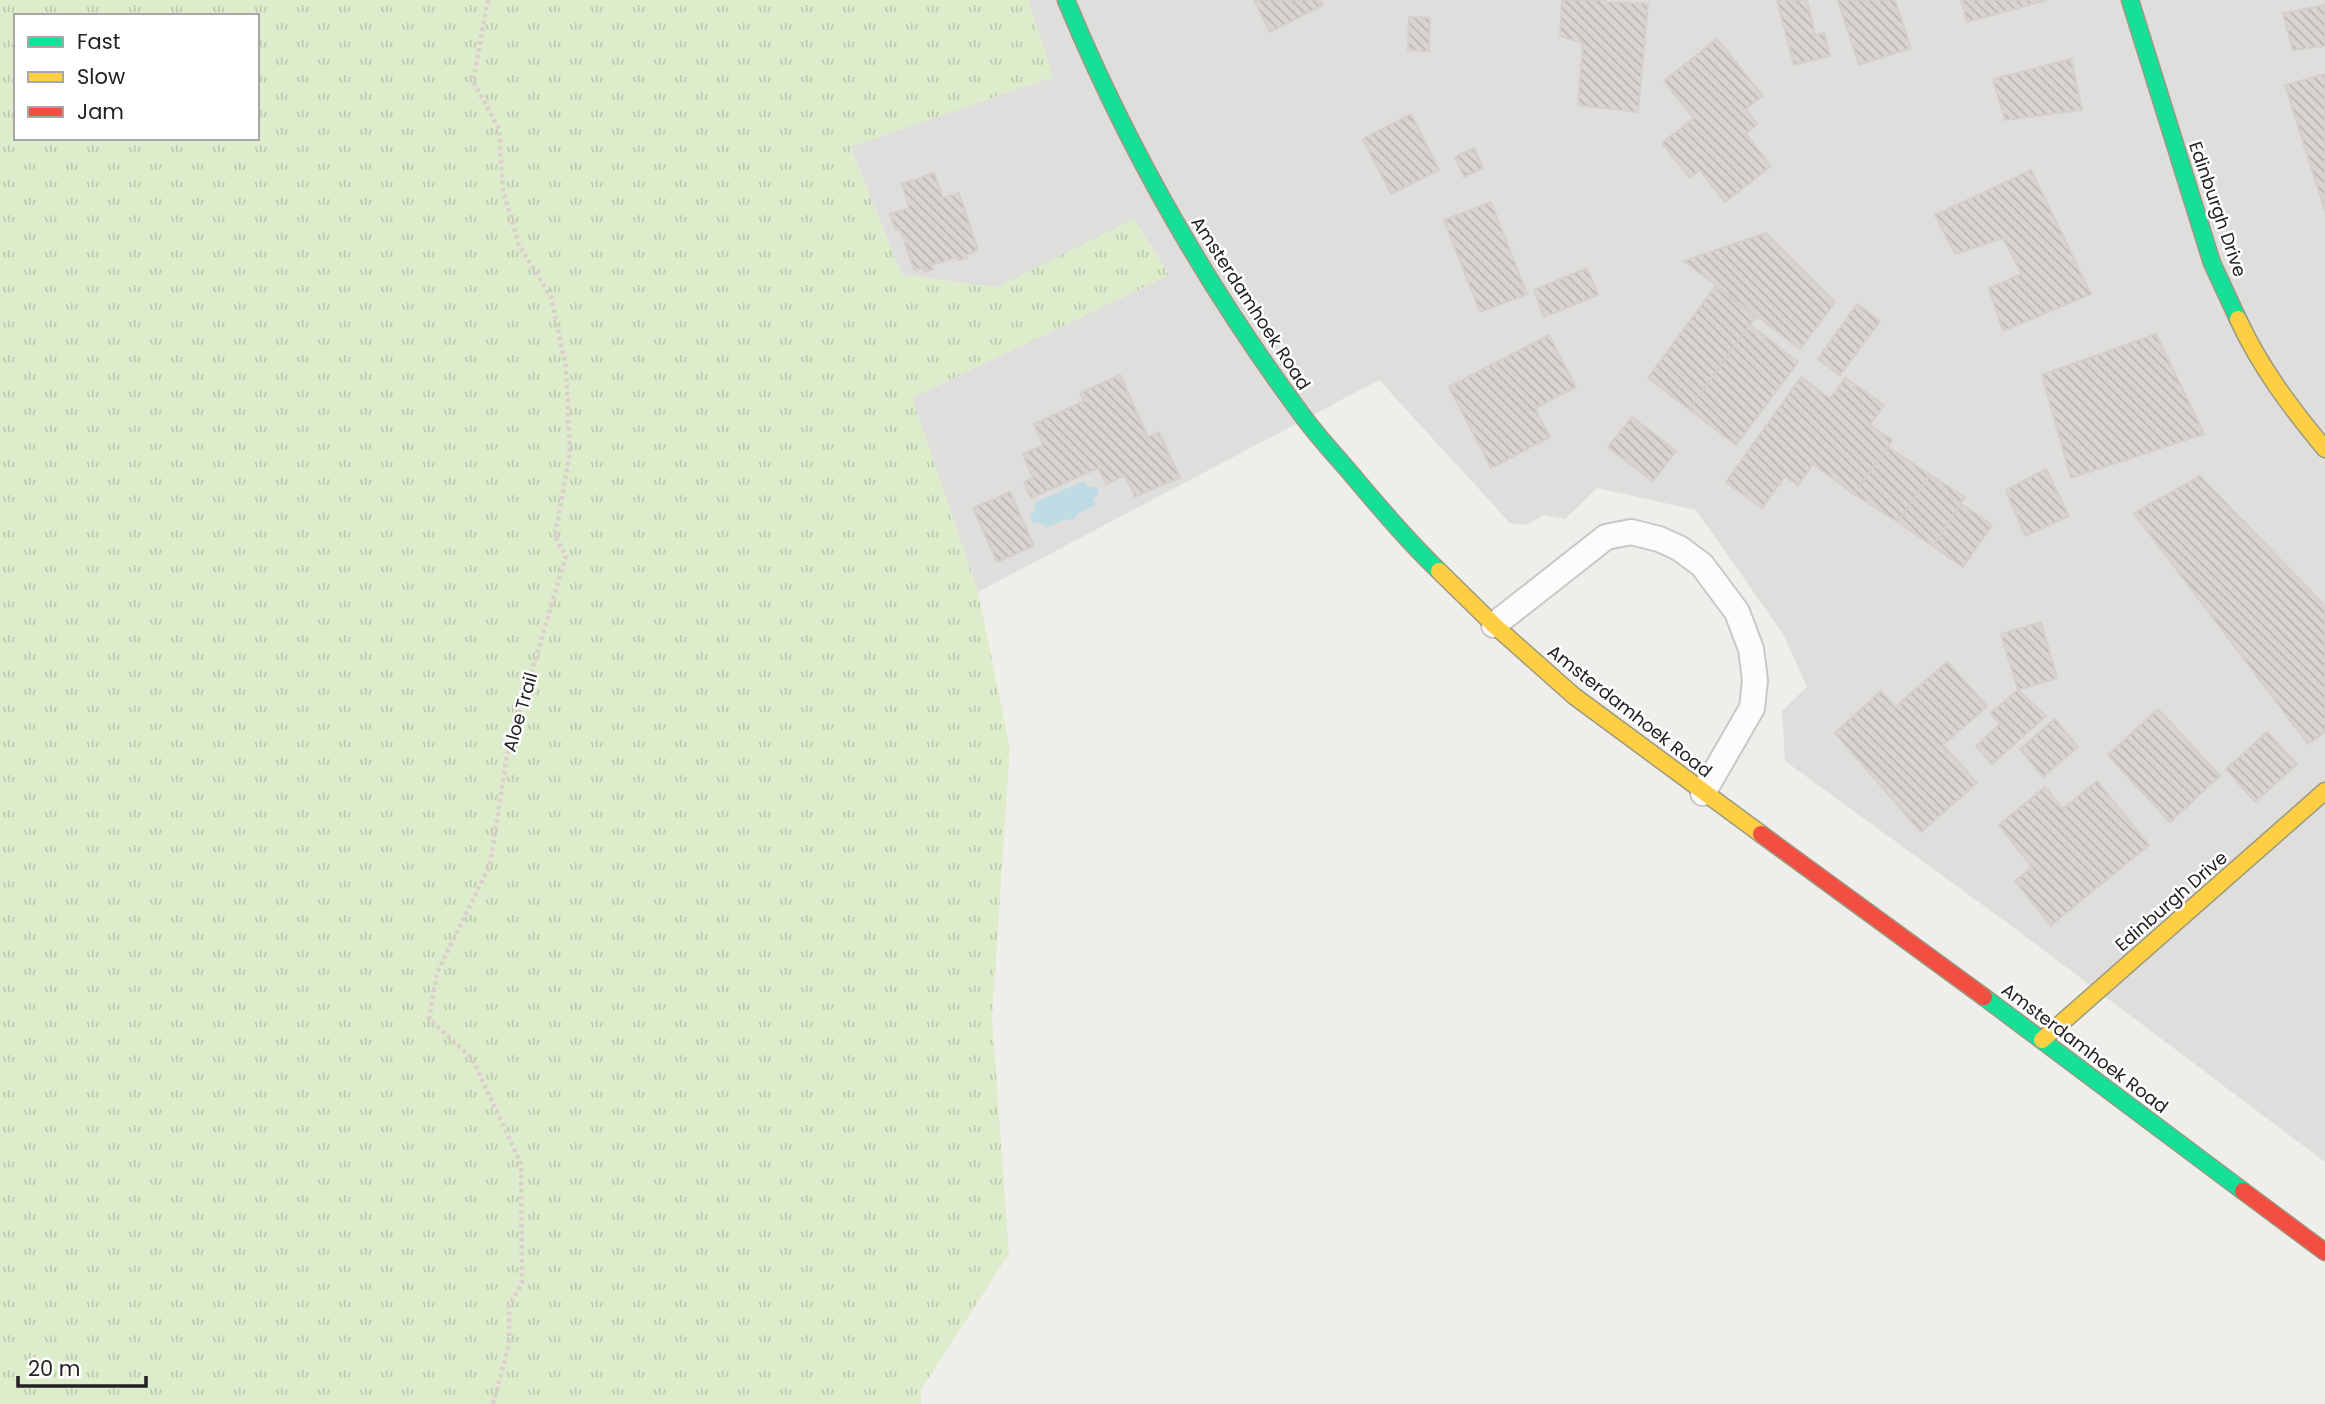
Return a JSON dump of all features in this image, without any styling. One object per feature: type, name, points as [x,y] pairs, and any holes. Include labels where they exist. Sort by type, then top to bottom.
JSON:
[{"type":"street","name":"Amsterdamhoek Road","points":[[1066,0],[1093,65],[1168,211],[1228,309],[1303,417],[1409,542],[1494,625],[1574,696],[2325,1252]]},
{"type":"street","name":"Edinburgh Drive","points":[[2130,0],[2212,263],[2247,339],[2285,401],[2325,449]]},
{"type":"street","name":"Edinburgh Drive","points":[[2042,1040],[2325,791]]},
{"type":"lane","points":[[1494,625],[1606,537],[1631,532],[1660,539],[1679,548],[1702,565],[1737,612],[1751,649],[1755,680],[1752,708],[1703,793]]},
{"type":"path","name":"Aloe Trail","points":[[488,0],[473,80],[499,129],[503,190],[519,245],[551,297],[566,367],[570,452],[555,536],[566,556],[507,755],[490,866],[437,973],[429,1019],[472,1058],[521,1164],[522,1283],[509,1306],[509,1344],[493,1404]]},
{"type":"shaded area","points":[[1028,0],[2325,0],[2325,1162],[2006,922],[1785,761],[1782,711],[1807,687],[1783,634],[1696,510],[1597,488],[1565,519],[1543,515],[1526,525],[1510,523],[1379,380],[978,592],[912,398],[1169,275],[1134,219],[998,288],[902,275],[850,146],[1053,77]]},
{"type":"green space","points":[[0,0],[1028,0],[1053,77],[850,147],[902,275],[998,287],[1134,219],[1169,275],[912,398],[978,592],[1010,748],[992,1017],[1009,1254],[921,1389],[921,1404],[0,1404]]},
{"type":"water","points":[[1084,481],[1088,487],[1098,488],[1098,495],[1093,499],[1095,505],[1076,515],[1073,521],[1066,519],[1046,528],[1042,523],[1032,522],[1031,515],[1036,509],[1034,503]]},
{"type":"building","points":[[1254,0],[1320,0],[1323,5],[1270,32]]},
{"type":"building","points":[[1562,0],[1648,4],[1638,112],[1578,105],[1583,43],[1560,36]]},
{"type":"building","points":[[1777,0],[1807,0],[1815,35],[1824,33],[1830,56],[1794,65]]},
{"type":"building","points":[[1838,0],[1895,0],[1911,48],[1859,65]]},
{"type":"building","points":[[1961,0],[2047,0],[1967,22]]},
{"type":"building","points":[[2325,5],[2325,46],[2293,50],[2283,13]]},
{"type":"building","points":[[1409,17],[1430,18],[1429,51],[1408,50]]},
{"type":"building","points":[[1717,39],[1763,96],[1746,109],[1757,124],[1746,134],[1771,166],[1725,202],[1700,170],[1690,178],[1662,143],[1694,118],[1664,81]]},
{"type":"building","points":[[2071,59],[2082,110],[2005,120],[1993,79]]},
{"type":"building","points":[[2325,74],[2325,211],[2285,85]]},
{"type":"building","points":[[1411,114],[1439,170],[1391,194],[1363,139]]},
{"type":"building","points":[[1474,148],[1483,168],[1464,177],[1455,157]]},
{"type":"building","points":[[2031,170],[2091,294],[2003,331],[1989,288],[2022,274],[2003,238],[1955,254],[1935,215]]},
{"type":"building","points":[[934,173],[943,198],[959,193],[978,250],[966,255],[967,258],[958,260],[957,257],[932,265],[933,269],[924,272],[923,268],[914,270],[900,229],[896,230],[890,214],[909,208],[902,184]]},
{"type":"building","points":[[1491,202],[1527,294],[1480,312],[1444,220]]},
{"type":"building","points":[[1766,233],[1835,302],[1800,349],[1684,261]]},
{"type":"building","points":[[1587,268],[1598,295],[1544,317],[1534,290]]},
{"type":"building","points":[[1715,287],[1756,317],[1689,409],[1648,378]]},
{"type":"building","points":[[1857,304],[1880,321],[1840,375],[1818,359]]},
{"type":"building","points":[[1750,325],[1798,362],[1736,445],[1689,409]]},
{"type":"building","points":[[2156,334],[2204,434],[2071,478],[2042,375]]},
{"type":"building","points":[[1549,335],[1576,387],[1535,408],[1550,437],[1491,468],[1449,387]]},
{"type":"building","points":[[1120,375],[1148,437],[1159,432],[1180,478],[1152,487],[1135,497],[1125,475],[1106,484],[1098,468],[1031,498],[1024,482],[1033,478],[1023,454],[1043,445],[1034,424],[1084,401],[1080,393]]},
{"type":"building","points":[[1801,377],[1830,399],[1845,378],[1884,405],[1870,425],[1892,440],[1854,494],[1813,464],[1798,485],[1785,476],[1762,508],[1726,482]]},
{"type":"building","points":[[1632,417],[1676,451],[1653,481],[1608,447]]},
{"type":"building","points":[[1888,447],[1930,475],[1898,522],[1854,494]]},
{"type":"building","points":[[2046,469],[2069,516],[2025,536],[2006,490]]},
{"type":"building","points":[[1930,475],[1965,497],[1933,546],[1898,522]]},
{"type":"building","points":[[2200,476],[2325,606],[2325,732],[2308,744],[2134,513]]},
{"type":"building","points":[[1010,492],[1034,546],[997,562],[973,508]]},
{"type":"building","points":[[1961,504],[1992,525],[1963,567],[1933,546]]},
{"type":"building","points":[[2041,622],[2057,678],[2018,690],[2001,634]]},
{"type":"building","points":[[1947,662],[1987,706],[1943,745],[1977,783],[1921,832],[1835,733],[1881,691],[1895,707]]},
{"type":"building","points":[[2018,690],[2046,716],[1992,764],[1976,746],[2000,724],[1990,713]]},
{"type":"building","points":[[2158,709],[2220,776],[2170,822],[2108,755]]},
{"type":"building","points":[[2055,719],[2078,747],[2043,777],[2020,749]]},
{"type":"building","points":[[2267,732],[2297,764],[2255,802],[2226,769]]},
{"type":"building","points":[[2097,781],[2149,845],[2051,925],[2015,881],[2032,867],[1999,825],[2045,787],[2063,809]]},
{"type":"traffic: fast","points":[[1066,0],[1142,162],[1171,215],[1234,317],[1314,431],[1395,525],[1439,571]]},
{"type":"traffic: fast","points":[[2130,0],[2212,263],[2238,319]]},
{"type":"traffic: fast","points":[[1984,997],[2243,1191]]},
{"type":"traffic: slow","points":[[2238,319],[2277,387],[2325,449]]},
{"type":"traffic: slow","points":[[1439,571],[1494,625],[1574,696],[1761,834]]},
{"type":"traffic: slow","points":[[2042,1040],[2325,791]]},
{"type":"traffic: jam","points":[[1761,834],[1984,997]]},
{"type":"traffic: jam","points":[[2243,1191],[2325,1252]]}]
